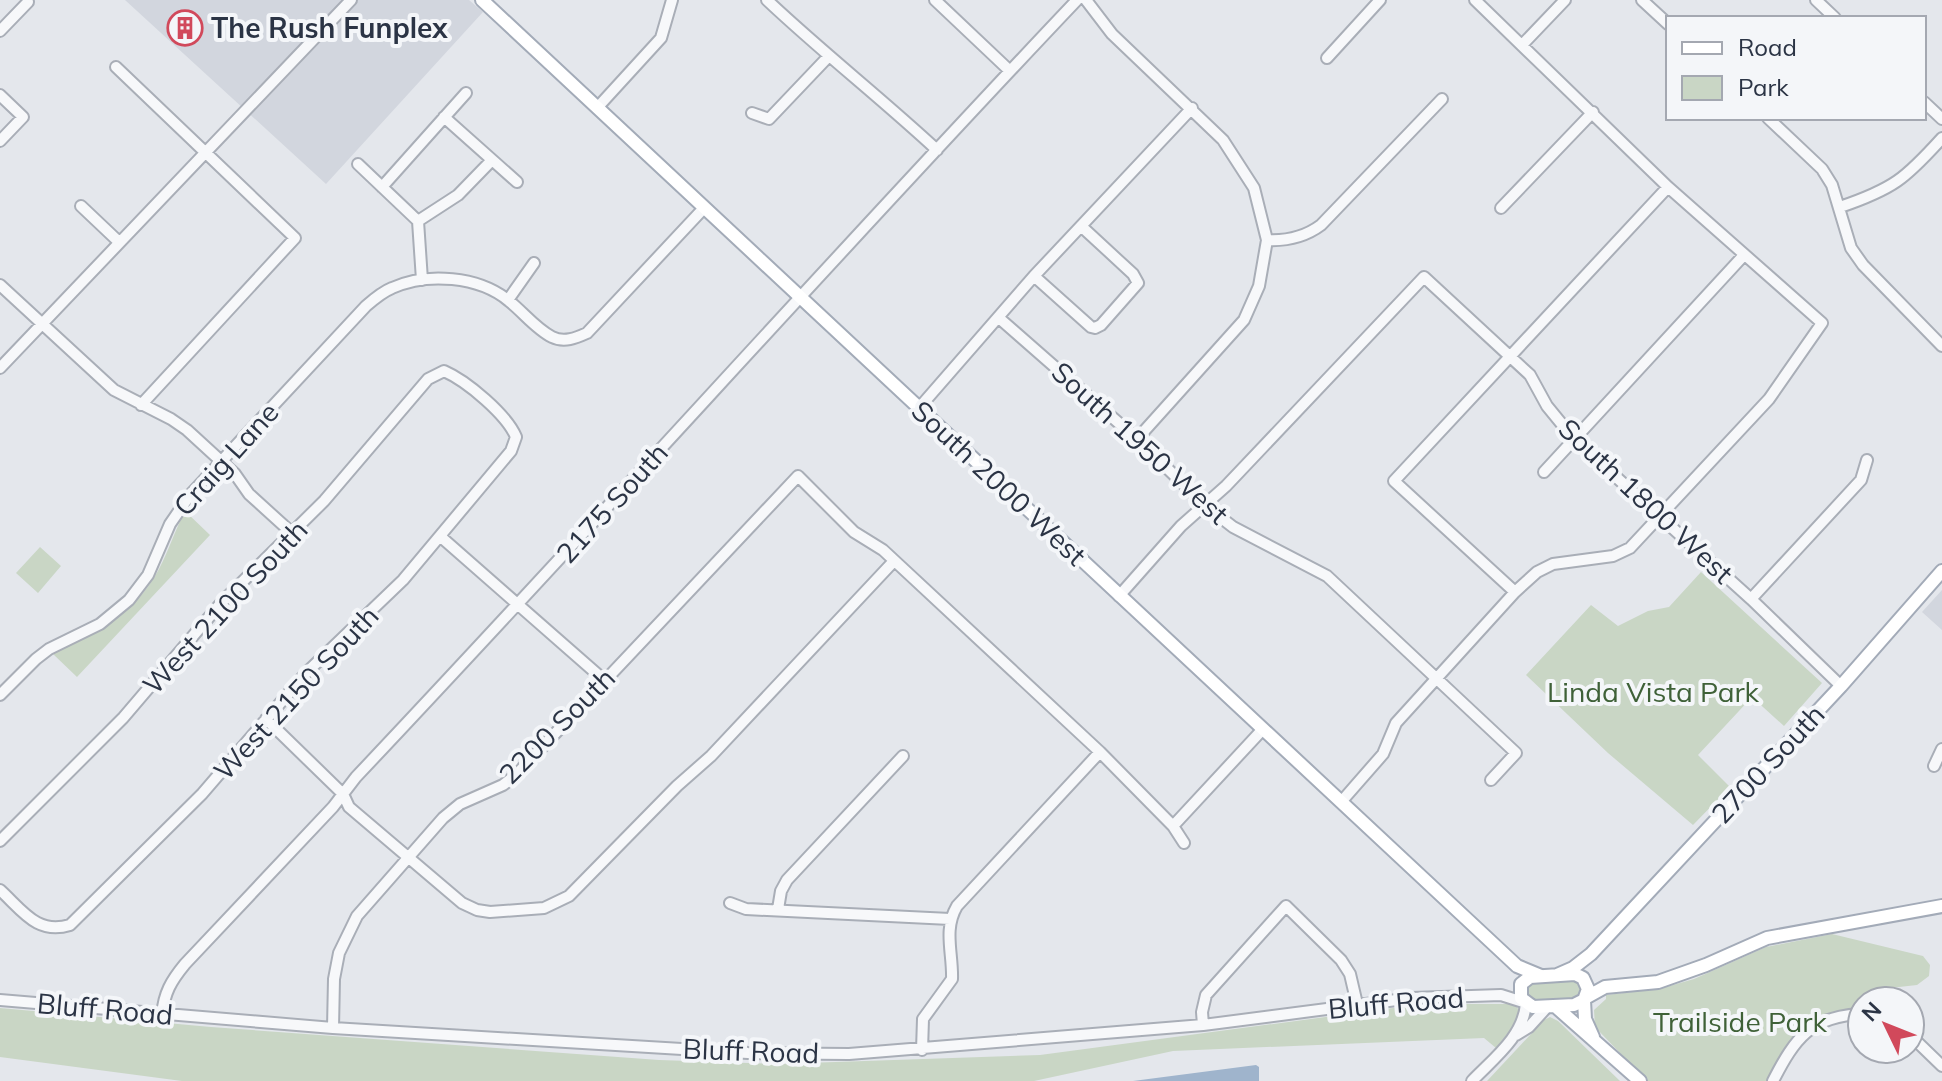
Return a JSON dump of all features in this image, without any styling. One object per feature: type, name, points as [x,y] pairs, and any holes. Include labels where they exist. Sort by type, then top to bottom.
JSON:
[{"type":"main road","name":"South 2000 West","points":[[482,0],[1517,966],[1541,976]]},
{"type":"main road","name":"2700 South","points":[[1557,975],[1573,968],[1591,954],[1841,686],[1942,571]]},
{"type":"main road","points":[[1517,966],[1524,1003],[1533,1007],[1578,1005],[1599,990],[1658,982],[1767,938],[1942,906]]},
{"type":"main road","name":"2700 South","points":[[1584,979],[1591,954]]},
{"type":"main road","points":[[1521,986],[1530,977],[1575,974],[1612,986]]},
{"type":"main road","points":[[1584,979],[1588,989],[1584,1014],[1593,1037]]},
{"type":"main road","points":[[1551,1006],[1593,1037],[1640,1081]]},
{"type":"street","points":[[0,368],[351,0]]},
{"type":"street","points":[[597,108],[661,38],[672,0]]},
{"type":"street","points":[[767,0],[937,150]]},
{"type":"street","points":[[935,0],[1010,71]]},
{"type":"street","name":"2175 South","points":[[162,1015],[164,995],[185,964],[1077,0]]},
{"type":"street","points":[[1086,0],[1112,34],[1223,140],[1254,188],[1267,240],[1259,286],[1244,320],[1137,439]]},
{"type":"street","points":[[1327,58],[1380,0]]},
{"type":"street","points":[[1341,802],[1383,754],[1396,723],[1515,592],[1537,572],[1553,564],[1613,556],[1630,548],[1769,399],[1822,323],[1668,187],[1475,0]]},
{"type":"street","points":[[1522,45],[1565,0]]},
{"type":"street","points":[[1642,0],[1666,22]]},
{"type":"street","points":[[1816,0],[1833,16]]},
{"type":"street","points":[[0,31],[28,2]]},
{"type":"street","points":[[752,113],[769,119],[828,57]]},
{"type":"street","points":[[116,67],[295,238],[141,405]]},
{"type":"street","points":[[382,187],[466,93]]},
{"type":"street","points":[[0,95],[23,117],[0,141]]},
{"type":"street","points":[[1267,240],[1297,238],[1321,225],[1442,99]]},
{"type":"street","points":[[1926,104],[1942,119]]},
{"type":"street","points":[[919,408],[1034,276],[1192,108]]},
{"type":"street","points":[[1501,208],[1593,112]]},
{"type":"street","points":[[444,117],[517,182]]},
{"type":"street","points":[[1770,120],[1822,169],[1832,185],[1851,248],[1863,265],[1942,346]]},
{"type":"street","points":[[1840,207],[1891,188],[1913,170],[1942,138]]},
{"type":"street","points":[[418,221],[458,195],[492,160]]},
{"type":"street","points":[[358,164],[418,221],[422,280],[465,281],[494,291],[552,337],[568,340],[587,333],[704,208]]},
{"type":"street","points":[[1515,592],[1394,481],[1668,187]]},
{"type":"street","points":[[81,206],[119,242]]},
{"type":"street","points":[[1034,276],[1091,327],[1095,328],[1109,316],[1138,283],[1137,279],[1081,226]]},
{"type":"street","points":[[1544,472],[1744,255]]},
{"type":"street","points":[[508,300],[534,263]]},
{"type":"street","name":"South 1800 West","points":[[1206,506],[1424,277],[1530,375],[1547,406],[1574,439],[1751,599],[1841,686]]},
{"type":"street","name":"Craig Lane","points":[[0,695],[49,649],[100,624],[129,600],[148,575],[170,524],[190,495],[366,306],[391,288],[422,280]]},
{"type":"street","points":[[0,285],[114,390],[187,430],[292,533]]},
{"type":"street","name":"South 1950 West","points":[[999,318],[1137,439],[1206,506],[1233,527],[1327,576],[1436,677],[1516,753],[1491,780]]},
{"type":"street","name":"West 2150 South","points":[[0,890],[40,926],[56,929],[70,925],[202,794],[306,673],[403,580],[441,537],[511,451],[516,437],[511,424],[457,376],[444,371]]},
{"type":"street","name":"West 2100 South","points":[[0,841],[123,718],[222,602],[324,501],[428,379],[444,371]]},
{"type":"street","points":[[1751,599],[1861,480],[1867,460]]},
{"type":"street","name":"2200 South","points":[[333,1028],[334,979],[347,933],[357,916],[443,818],[460,804],[503,785],[516,775],[798,476],[854,532],[883,550],[894,561]]},
{"type":"street","points":[[1119,596],[1181,526],[1206,506]]},
{"type":"street","points":[[441,537],[604,680]]},
{"type":"street","points":[[266,719],[343,794],[349,807],[462,903],[490,912],[544,908],[569,896],[677,786],[711,756],[894,561],[1100,752],[1173,826],[1184,843]]},
{"type":"street","points":[[1173,826],[1263,729]]},
{"type":"street","points":[[1934,766],[1942,749]]},
{"type":"street","points":[[922,1050],[923,1019],[952,979],[948,940],[950,919],[957,906],[1100,752]]},
{"type":"street","points":[[778,909],[781,891],[787,880],[903,756]]},
{"type":"street","points":[[730,903],[746,909],[950,919]]},
{"type":"street","points":[[1203,1025],[1206,995],[1286,906],[1341,960],[1350,974],[1357,1004]]},
{"type":"street","name":"Bluff Road","points":[[1501,995],[1521,986]]},
{"type":"street","name":"Bluff Road","points":[[0,1000],[333,1028],[748,1053],[849,1054],[1203,1025],[1432,996],[1501,995],[1524,1003]]},
{"type":"street","points":[[1472,1081],[1514,1036],[1521,1024],[1524,1003]]},
{"type":"street","points":[[1514,1036],[1529,1027],[1551,1006]]},
{"type":"street","points":[[1773,1081],[1794,1043],[1807,1030],[1822,1021],[1846,1015]]},
{"type":"street","points":[[1926,1050],[1942,1066]]},
{"type":"shaded area","points":[[125,0],[469,0],[483,12],[326,184]]},
{"type":"shaded area","points":[[1942,590],[1942,630],[1922,612]]},
{"type":"green space","points":[[185,511],[210,535],[77,677],[53,654],[112,620],[137,600],[159,569]]},
{"type":"green space","points":[[40,547],[61,566],[38,593],[16,573]]},
{"type":"green space","name":"Linda Vista Park","points":[[1701,572],[1822,683],[1784,726],[1752,697],[1698,755],[1730,787],[1693,825],[1608,753],[1526,675],[1591,605],[1618,626],[1648,611],[1669,607]]},
{"type":"green space","name":"Trailside Park","points":[[1832,934],[1923,956],[1930,965],[1929,976],[1917,985],[1846,985],[1846,1019],[1807,1030],[1773,1081],[1647,1081],[1595,1027],[1594,1010],[1606,999],[1606,995],[1659,989],[1694,979],[1766,947]]},
{"type":"green space","points":[[1579,981],[1583,992],[1577,999],[1535,1002],[1526,994],[1527,986],[1532,982]]},
{"type":"green space","points":[[1515,1005],[1520,1011],[1519,1020],[1496,1048],[1484,1038],[1173,1051],[1034,1081],[182,1081],[0,1057],[0,1008],[659,1060],[777,1064],[1040,1055],[1393,1008]]},
{"type":"green space","points":[[1550,1017],[1558,1021],[1620,1081],[1487,1081]]},
{"type":"water","points":[[1259,1067],[1259,1081],[1133,1081]]},
{"type":"place","name":"The Rush Funplex","points":[[185,28]]}]
